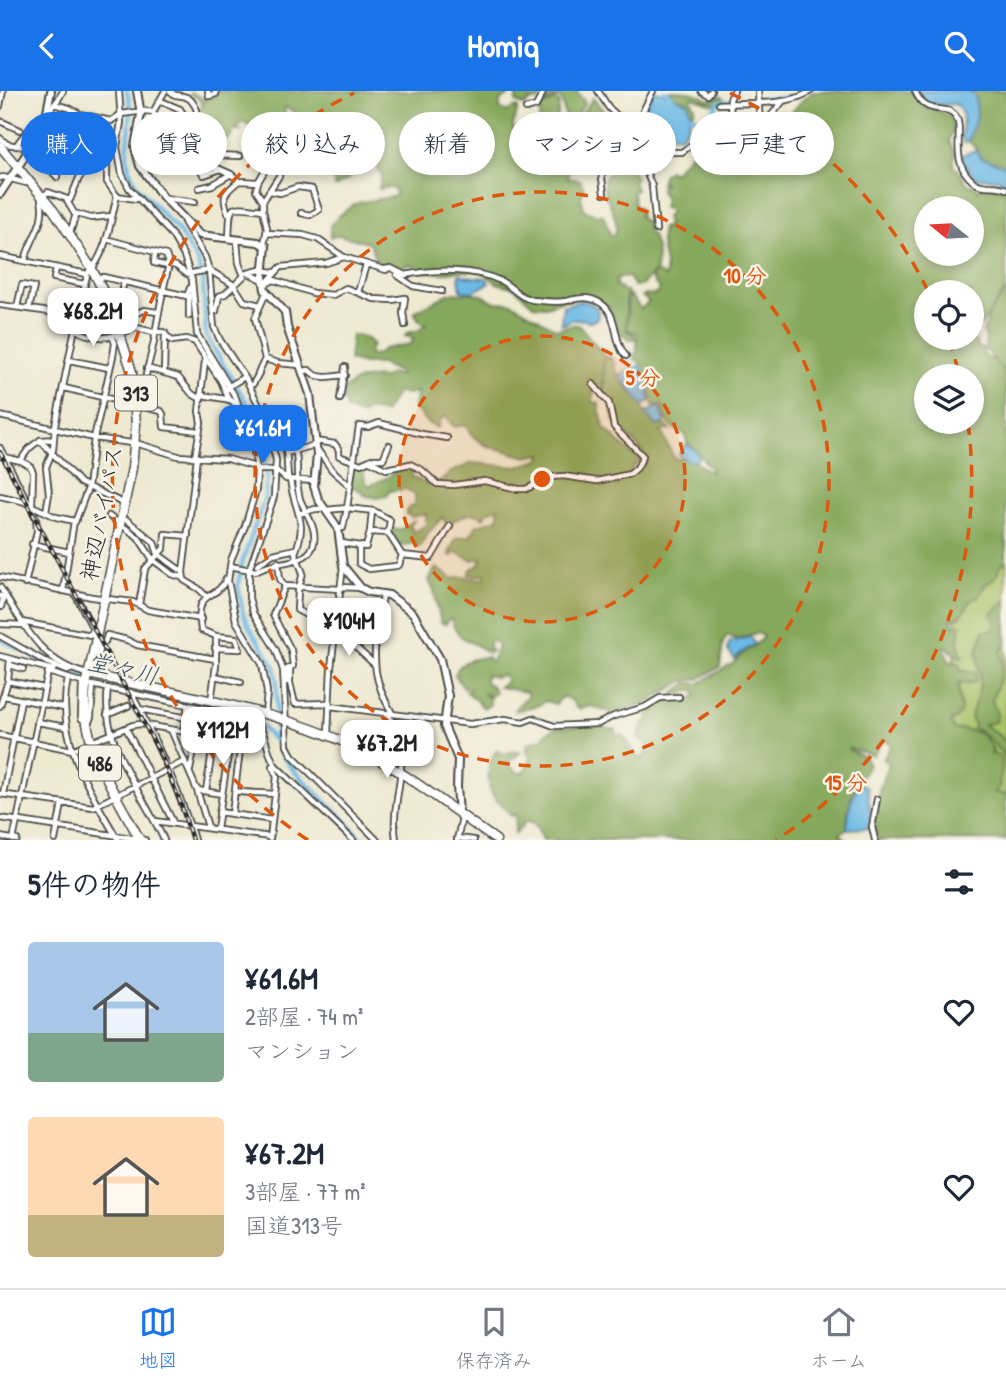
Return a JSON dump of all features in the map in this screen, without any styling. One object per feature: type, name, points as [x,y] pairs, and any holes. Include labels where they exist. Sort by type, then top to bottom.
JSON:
[{"type":"highway","name":"神辺バイパス","points":[[0,146],[70,233],[89,272],[98,280],[117,322],[117,335],[132,372],[140,406],[124,504],[124,522],[104,597],[88,681]]},
{"type":"highway","points":[[88,681],[159,690],[210,701],[246,713],[266,714],[284,719],[328,735],[400,773],[495,840]]},
{"type":"highway","name":"486","points":[[88,681],[85,692],[91,742],[142,840]]},
{"type":"main road","points":[[48,110],[51,91]]},
{"type":"main road","points":[[137,91],[141,112]]},
{"type":"main road","points":[[0,194],[21,162]]},
{"type":"main road","points":[[145,175],[203,237],[264,244],[267,254],[264,270],[266,293],[285,312],[287,327],[302,368],[314,414],[314,481],[318,499],[338,528],[342,543],[342,566],[361,587],[393,597],[413,613],[440,659],[448,696],[443,721],[458,759],[460,815]]},
{"type":"street","points":[[0,106],[3,91]]},
{"type":"street","points":[[16,146],[48,110],[57,104],[62,91]]},
{"type":"street","points":[[119,91],[121,114],[117,147],[122,174],[129,188],[172,235],[186,261],[191,277],[197,334],[195,341],[230,400],[241,409]]},
{"type":"street","points":[[153,112],[168,91],[175,95],[186,95],[196,112]]},
{"type":"street","points":[[208,91],[209,96],[216,94],[216,91]]},
{"type":"street","points":[[526,109],[533,108],[544,91]]},
{"type":"street","points":[[598,91],[616,112]]},
{"type":"street","points":[[641,112],[653,91]]},
{"type":"street","points":[[701,91],[708,95],[712,91]]},
{"type":"street","points":[[730,112],[734,91]]},
{"type":"street","points":[[758,91],[759,112]]},
{"type":"street","points":[[719,104],[783,101],[801,97],[811,91]]},
{"type":"street","points":[[915,91],[927,106],[948,110],[954,115],[958,123],[959,158],[973,182],[977,185],[1006,188]]},
{"type":"street","points":[[161,101],[183,112]]},
{"type":"street","points":[[773,112],[783,101]]},
{"type":"street","points":[[57,104],[79,114],[111,121],[121,114],[131,113]]},
{"type":"street","points":[[0,121],[20,130]]},
{"type":"street","points":[[0,138],[6,144],[21,147]]},
{"type":"street","points":[[227,155],[240,156]]},
{"type":"street","points":[[227,173],[239,181]]},
{"type":"street","points":[[199,188],[212,185],[231,174]]},
{"type":"street","points":[[67,201],[72,199],[81,175]]},
{"type":"street","points":[[106,175],[112,192],[117,196],[134,197],[145,206]]},
{"type":"street","points":[[262,175],[256,192],[264,201]]},
{"type":"street","points":[[602,175],[604,194]]},
{"type":"street","points":[[647,175],[652,186],[656,230]]},
{"type":"street","points":[[264,244],[267,233],[264,201],[279,176]]},
{"type":"street","points":[[0,178],[25,181],[38,192],[42,202],[40,223],[36,236],[28,247],[25,261]]},
{"type":"street","points":[[229,239],[229,213],[223,202],[225,195],[232,185],[239,181],[258,182]]},
{"type":"street","points":[[271,191],[280,193],[298,187],[312,190],[320,210],[310,215],[301,213]]},
{"type":"street","points":[[38,192],[48,192],[67,201],[71,211],[76,214],[92,218],[111,216]]},
{"type":"street","points":[[46,512],[49,494],[46,467],[53,451],[54,429],[76,316],[89,272],[96,265],[106,239],[117,196]]},
{"type":"street","points":[[163,197],[195,202]]},
{"type":"street","points":[[229,213],[239,207],[263,210]]},
{"type":"street","points":[[70,233],[76,214]]},
{"type":"street","points":[[183,218],[205,257],[209,270],[214,327],[244,378],[271,437],[275,470],[270,512],[249,570],[249,598],[253,614],[276,650],[285,686]]},
{"type":"street","points":[[267,233],[303,235],[321,240],[344,257],[391,271],[413,286],[442,291]]},
{"type":"street","points":[[106,239],[166,255],[169,265],[157,312],[140,406]]},
{"type":"street","points":[[237,240],[239,263],[246,274],[265,282],[277,280],[313,293],[333,295],[343,288],[374,299],[405,298],[405,325]]},
{"type":"street","points":[[155,253],[153,262],[169,265],[191,277],[209,270]]},
{"type":"street","points":[[180,254],[186,261]]},
{"type":"street","points":[[0,256],[56,269],[89,272]]},
{"type":"street","points":[[265,282],[281,267],[326,263],[344,257]]},
{"type":"street","points":[[358,292],[366,265]]},
{"type":"street","points":[[385,269],[391,268],[405,275],[416,272],[480,273],[500,281],[518,295],[531,300],[591,298],[606,307],[617,330],[619,347],[626,356]]},
{"type":"street","points":[[56,269],[54,278],[84,285]]},
{"type":"street","points":[[209,270],[234,286],[244,301],[260,305]]},
{"type":"street","points":[[216,311],[219,296],[225,294],[246,274],[264,270],[274,272]]},
{"type":"street","points":[[98,280],[103,277],[189,295]]},
{"type":"street","points":[[190,316],[191,277]]},
{"type":"street","points":[[124,282],[118,306],[120,309],[134,313],[144,310],[157,312]]},
{"type":"street","points":[[17,307],[22,285],[34,287],[29,309]]},
{"type":"street","points":[[244,378],[253,382],[265,359],[256,318],[266,293]]},
{"type":"street","points":[[0,305],[117,322]]},
{"type":"street","points":[[134,313],[129,326],[165,333],[172,341],[195,341]]},
{"type":"street","points":[[96,336],[101,320]]},
{"type":"street","points":[[75,328],[82,334],[105,338],[136,328]]},
{"type":"street","points":[[164,374],[165,333]]},
{"type":"street","points":[[197,334],[241,409],[250,434],[257,470],[251,510],[228,577],[223,587],[206,596],[201,605],[201,630],[216,636],[236,638],[240,649],[215,648]]},
{"type":"street","points":[[63,591],[75,522],[88,488],[94,438],[117,335]]},
{"type":"street","points":[[265,359],[309,370],[313,375],[345,375]]},
{"type":"street","points":[[69,360],[109,368]]},
{"type":"street","points":[[205,360],[183,575],[184,580],[206,596]]},
{"type":"street","points":[[340,399],[345,367]]},
{"type":"street","points":[[147,368],[178,377],[192,394],[230,400]]},
{"type":"street","points":[[228,387],[244,378]]},
{"type":"street","points":[[370,461],[386,469],[410,464],[422,470],[437,484],[485,481],[517,489],[526,489],[563,475],[593,481],[625,476],[637,468],[643,456],[614,427],[609,403],[593,384]]},
{"type":"street","points":[[228,387],[230,400]]},
{"type":"street","points":[[64,388],[163,413],[163,427],[199,431]]},
{"type":"street","points":[[0,416],[94,438],[135,443],[178,456],[228,459],[257,470],[275,470],[289,479],[314,481]]},
{"type":"street","points":[[230,566],[256,571],[263,565],[306,556],[313,546],[314,536],[301,502],[297,480],[297,451],[289,435],[275,423],[266,422]]},
{"type":"street","points":[[338,528],[343,528],[359,426],[368,427],[379,423],[447,438]]},
{"type":"street","points":[[271,437],[282,436],[293,499],[303,528],[296,549],[296,560],[303,572],[297,610],[336,630],[374,664]]},
{"type":"street","points":[[21,461],[25,451],[40,440],[53,440]]},
{"type":"street","points":[[40,440],[53,451],[69,474],[88,488],[124,504]]},
{"type":"street","points":[[286,453],[315,445],[335,444],[339,456],[361,464],[383,459],[389,446]]},
{"type":"street","points":[[315,445],[331,470],[349,485]]},
{"type":"street","points":[[0,448],[36,518],[37,531],[25,584]]},
{"type":"street","points":[[2,456],[30,466],[33,472],[32,506]]},
{"type":"street","points":[[0,496],[75,522]]},
{"type":"street","points":[[299,514],[347,507],[372,511],[390,520],[388,533],[402,555]]},
{"type":"street","points":[[342,543],[359,548],[366,547],[372,511]]},
{"type":"street","points":[[109,516],[124,522],[154,542],[158,554],[183,575]]},
{"type":"street","points":[[124,522],[153,560],[172,574],[183,575]]},
{"type":"street","points":[[402,555],[431,558],[450,526]]},
{"type":"street","points":[[370,532],[388,533]]},
{"type":"street","points":[[139,604],[145,569],[164,548],[165,534],[188,536]]},
{"type":"street","points":[[302,537],[314,536]]},
{"type":"street","points":[[32,544],[69,552]]},
{"type":"street","points":[[359,548],[359,563],[369,569],[398,565],[402,555]]},
{"type":"street","points":[[257,565],[273,554],[296,549]]},
{"type":"street","points":[[273,554],[280,579],[285,586]]},
{"type":"street","points":[[328,735],[331,668],[342,566]]},
{"type":"street","points":[[0,577],[201,619]]},
{"type":"street","points":[[228,577],[236,621],[262,664],[267,692],[266,714]]},
{"type":"street","points":[[285,586],[361,587]]},
{"type":"street","points":[[285,586],[272,615],[291,650],[293,666],[287,669],[284,719],[289,751],[377,840]]},
{"type":"street","points":[[0,587],[40,648],[88,681]]},
{"type":"street","points":[[0,624],[23,623],[91,635],[93,629],[75,594]]},
{"type":"street","points":[[383,594],[380,618],[376,624],[374,664],[379,688],[403,750],[395,823],[396,840]]},
{"type":"street","points":[[0,596],[3,599],[1,607]]},
{"type":"street","points":[[1,607],[10,603]]},
{"type":"street","points":[[159,690],[96,670],[107,635],[137,645],[215,659]]},
{"type":"street","points":[[0,636],[55,666],[67,671],[71,669]]},
{"type":"street","points":[[210,701],[215,676],[216,636]]},
{"type":"street","points":[[0,656],[23,669]]},
{"type":"street","points":[[10,662],[53,670],[55,666]]},
{"type":"street","points":[[0,705],[8,681],[10,662]]},
{"type":"street","points":[[32,664],[48,673],[68,679],[88,681],[108,688],[234,714],[246,713],[256,722],[263,731],[277,776],[270,839],[208,827],[155,821]]},
{"type":"street","points":[[290,667],[295,704],[327,703],[330,706],[470,724],[505,719],[523,722],[533,718],[554,726],[598,724],[645,707],[660,698],[678,697]]},
{"type":"street","points":[[0,837],[15,840],[48,673]]},
{"type":"street","points":[[215,676],[242,682]]},
{"type":"street","points":[[68,679],[64,708],[72,750],[117,838]]},
{"type":"street","points":[[8,681],[44,688]]},
{"type":"street","points":[[108,688],[107,715],[111,734],[164,840]]},
{"type":"street","points":[[131,692],[170,769],[194,840]]},
{"type":"street","points":[[4,696],[64,708]]},
{"type":"street","points":[[21,701],[1,794],[89,808],[100,805],[185,761]]},
{"type":"street","points":[[183,732],[188,705]]},
{"type":"street","points":[[107,715],[128,706]]},
{"type":"street","points":[[139,709],[232,726]]},
{"type":"street","points":[[217,829],[234,714]]},
{"type":"street","points":[[37,722],[66,727]]},
{"type":"street","points":[[0,736],[72,750],[126,728],[148,725],[241,742],[232,814]]},
{"type":"street","points":[[126,728],[173,822]]},
{"type":"street","points":[[171,730],[197,790],[208,827]]},
{"type":"street","points":[[189,770],[197,735]]},
{"type":"street","points":[[206,791],[214,738]]},
{"type":"street","points":[[271,759],[353,840]]},
{"type":"street","points":[[226,769],[238,770]]},
{"type":"street","points":[[197,790],[222,794]]},
{"type":"street","points":[[235,791],[275,794]]},
{"type":"street","points":[[875,840],[872,827],[877,799]]},
{"type":"street","points":[[55,840],[62,804]]},
{"type":"street","points":[[219,812],[272,820]]},
{"type":"street","points":[[460,815],[457,839],[472,840],[473,830]]},
{"type":"street","points":[[0,818],[142,840]]},
{"type":"green space","points":[[190,91],[205,100],[216,95],[217,91],[502,91],[508,96],[500,101],[500,109],[506,112],[518,108],[517,112],[509,112],[509,175],[568,175],[568,178],[580,180],[584,188],[581,198],[584,210],[603,215],[611,235],[614,236],[615,219],[605,192],[606,177],[634,175],[636,178],[633,180],[636,190],[633,191],[634,206],[639,207],[639,216],[647,224],[657,252],[656,270],[642,285],[634,286],[629,277],[617,278],[616,285],[626,291],[626,331],[634,334],[635,339],[629,339],[620,333],[608,306],[595,297],[564,300],[546,306],[533,305],[515,288],[497,283],[481,271],[418,271],[414,265],[406,265],[401,271],[383,266],[375,259],[370,243],[338,235],[330,237],[330,226],[349,208],[361,202],[395,196],[396,192],[391,187],[379,189],[382,175],[385,175],[385,112],[295,112],[284,107],[285,112],[241,112],[241,124],[237,128],[240,130],[235,130],[227,139],[227,112],[198,112],[203,105],[198,98],[191,96]]},
{"type":"green space","points":[[514,91],[543,91],[538,101],[529,101],[525,106],[516,102]]},
{"type":"green space","points":[[548,91],[576,91],[585,102],[579,112],[564,112],[561,98],[557,97],[545,103],[544,99],[548,94],[552,95]]},
{"type":"green space","points":[[668,91],[695,93],[709,100],[720,96],[727,102],[713,104],[692,97],[695,107],[690,115],[687,101]]},
{"type":"green space","points":[[813,91],[912,91],[926,107],[951,117],[954,128],[949,141],[955,154],[953,166],[967,184],[977,187],[978,191],[982,187],[995,186],[1006,190],[1006,288],[992,309],[1006,292],[1006,562],[1001,564],[997,576],[985,585],[978,597],[972,599],[961,616],[951,620],[953,625],[961,625],[958,644],[962,658],[944,647],[949,661],[959,663],[961,671],[976,672],[976,682],[958,684],[961,711],[956,719],[952,719],[951,725],[955,730],[981,733],[993,750],[991,754],[1002,756],[999,789],[994,792],[1006,795],[1006,840],[878,840],[875,812],[889,763],[883,759],[891,746],[888,741],[883,740],[873,755],[849,748],[865,757],[869,765],[852,795],[847,828],[840,834],[847,840],[543,840],[536,825],[530,821],[523,823],[515,833],[516,814],[511,816],[490,789],[490,765],[497,750],[503,754],[521,752],[507,763],[522,774],[531,760],[527,751],[528,743],[543,739],[545,734],[555,728],[603,725],[606,729],[616,729],[617,736],[623,735],[638,758],[644,757],[647,743],[638,738],[647,720],[647,708],[667,699],[689,700],[696,696],[694,690],[682,695],[674,694],[687,683],[698,684],[735,662],[763,636],[757,633],[736,639],[727,635],[723,643],[720,667],[698,679],[683,681],[642,706],[613,713],[592,706],[580,709],[563,696],[556,704],[545,701],[515,711],[528,695],[526,692],[499,687],[506,681],[502,675],[486,675],[485,682],[493,687],[495,692],[491,696],[483,693],[490,699],[490,705],[484,708],[466,691],[470,689],[462,686],[455,675],[460,666],[468,661],[488,657],[489,661],[492,661],[498,647],[496,642],[491,640],[488,647],[492,651],[489,653],[462,637],[451,619],[448,619],[446,624],[441,623],[429,580],[436,568],[454,579],[485,579],[485,575],[469,575],[482,558],[471,560],[456,552],[452,556],[449,554],[456,538],[470,536],[477,525],[498,519],[498,508],[487,512],[484,518],[475,514],[464,516],[452,521],[448,528],[443,517],[426,535],[421,546],[417,547],[414,543],[400,546],[390,533],[394,529],[400,530],[415,520],[410,525],[414,532],[426,525],[426,514],[412,517],[406,514],[408,508],[415,505],[415,495],[406,489],[389,491],[387,496],[377,498],[363,495],[363,492],[351,486],[352,469],[358,466],[363,468],[365,482],[370,486],[404,466],[413,467],[412,476],[426,484],[439,483],[451,472],[472,463],[517,467],[541,459],[542,454],[527,457],[485,445],[471,435],[466,425],[454,427],[445,416],[440,420],[438,428],[427,423],[414,407],[417,392],[398,392],[384,413],[369,410],[361,415],[347,410],[342,394],[349,385],[366,378],[384,378],[391,373],[400,376],[399,372],[381,364],[364,364],[349,360],[352,335],[364,337],[373,345],[369,351],[370,355],[378,354],[384,349],[411,344],[413,338],[405,336],[407,333],[426,325],[414,312],[450,293],[467,292],[482,295],[495,302],[512,303],[556,329],[579,325],[604,355],[603,365],[606,357],[610,357],[619,378],[639,400],[645,416],[657,426],[665,424],[670,430],[661,431],[673,456],[676,459],[690,460],[711,472],[711,468],[687,443],[685,434],[669,423],[661,405],[653,405],[645,374],[640,369],[641,363],[633,358],[637,351],[637,333],[627,329],[628,293],[641,309],[649,302],[642,296],[658,293],[659,288],[651,279],[656,272],[665,277],[661,235],[662,228],[668,226],[666,217],[670,212],[663,208],[665,198],[660,191],[661,185],[665,185],[664,182],[661,183],[663,175],[676,175],[676,170],[690,154],[690,175],[834,175],[834,112],[792,112]],"holes":[[[603,370],[604,391],[611,403],[614,421],[646,458],[645,465],[642,462],[635,473],[631,472],[642,456],[638,450],[632,454],[604,428],[599,403],[593,402],[594,385],[602,390]]]},
{"type":"green space","points":[[966,91],[1006,91],[1006,166],[981,158],[968,141],[977,116],[975,96]]},
{"type":"green space","points":[[593,98],[603,112],[583,112]]},
{"type":"green space","points":[[556,100],[559,103],[558,112],[540,112],[541,107]]},
{"type":"green space","points":[[334,175],[353,175],[335,187]]},
{"type":"green space","points":[[1006,551],[1006,797],[993,794],[993,749],[981,734],[954,731],[950,725],[959,701],[954,660],[956,608]]},
{"type":"green space","points":[[1006,600],[1006,645],[1001,651],[1002,671],[992,700],[997,715],[995,722],[984,724],[1006,741],[1006,756],[973,728],[971,719],[980,686],[978,646],[984,631],[994,630],[996,624],[992,614]]},
{"type":"water","points":[[653,91],[688,103],[690,112],[686,129],[680,136],[676,135],[676,112],[644,112]]},
{"type":"water","points":[[918,91],[966,91],[975,96],[977,116],[968,141],[964,143],[962,140],[962,116],[956,104],[930,103]]},
{"type":"water","points":[[976,150],[981,158],[1006,166],[1006,183],[997,179],[974,178],[962,155]]},
{"type":"water","points":[[460,274],[487,279],[489,283],[473,292],[461,291]]},
{"type":"water","points":[[581,301],[593,304],[598,311],[597,319],[590,322],[581,319],[561,324],[563,306]]},
{"type":"water","points":[[640,365],[647,379],[649,397],[652,399],[644,405],[620,375]]},
{"type":"water","points":[[659,406],[665,421],[657,426],[646,413]]},
{"type":"water","points":[[686,445],[694,449],[699,456],[696,461],[689,461],[679,454]]},
{"type":"water","points":[[750,637],[755,644],[735,660],[727,649],[730,642]]},
{"type":"water","points":[[860,784],[867,787],[871,814],[868,828],[847,829],[852,799]]},
{"type":"waterway","points":[[127,91],[131,110],[127,156],[129,169],[136,185],[179,232],[198,263],[203,281],[206,336],[251,410],[265,453],[265,497],[242,563],[238,585],[243,613],[249,627],[275,667],[276,741],[284,758],[296,773],[362,840]]},
{"type":"waterway","points":[[665,91],[674,102]]},
{"type":"waterway","points":[[685,113],[702,121],[712,113],[719,102],[795,97]]},
{"type":"waterway","name":"堂々川","points":[[0,639],[55,668]]},
{"type":"waterway","name":"堂々川","points":[[63,671],[126,686]]},
{"type":"waterway","name":"堂々川","points":[[134,688],[248,714],[276,741]]},
{"type":"railway","points":[[0,452],[162,757],[192,840]]}]
